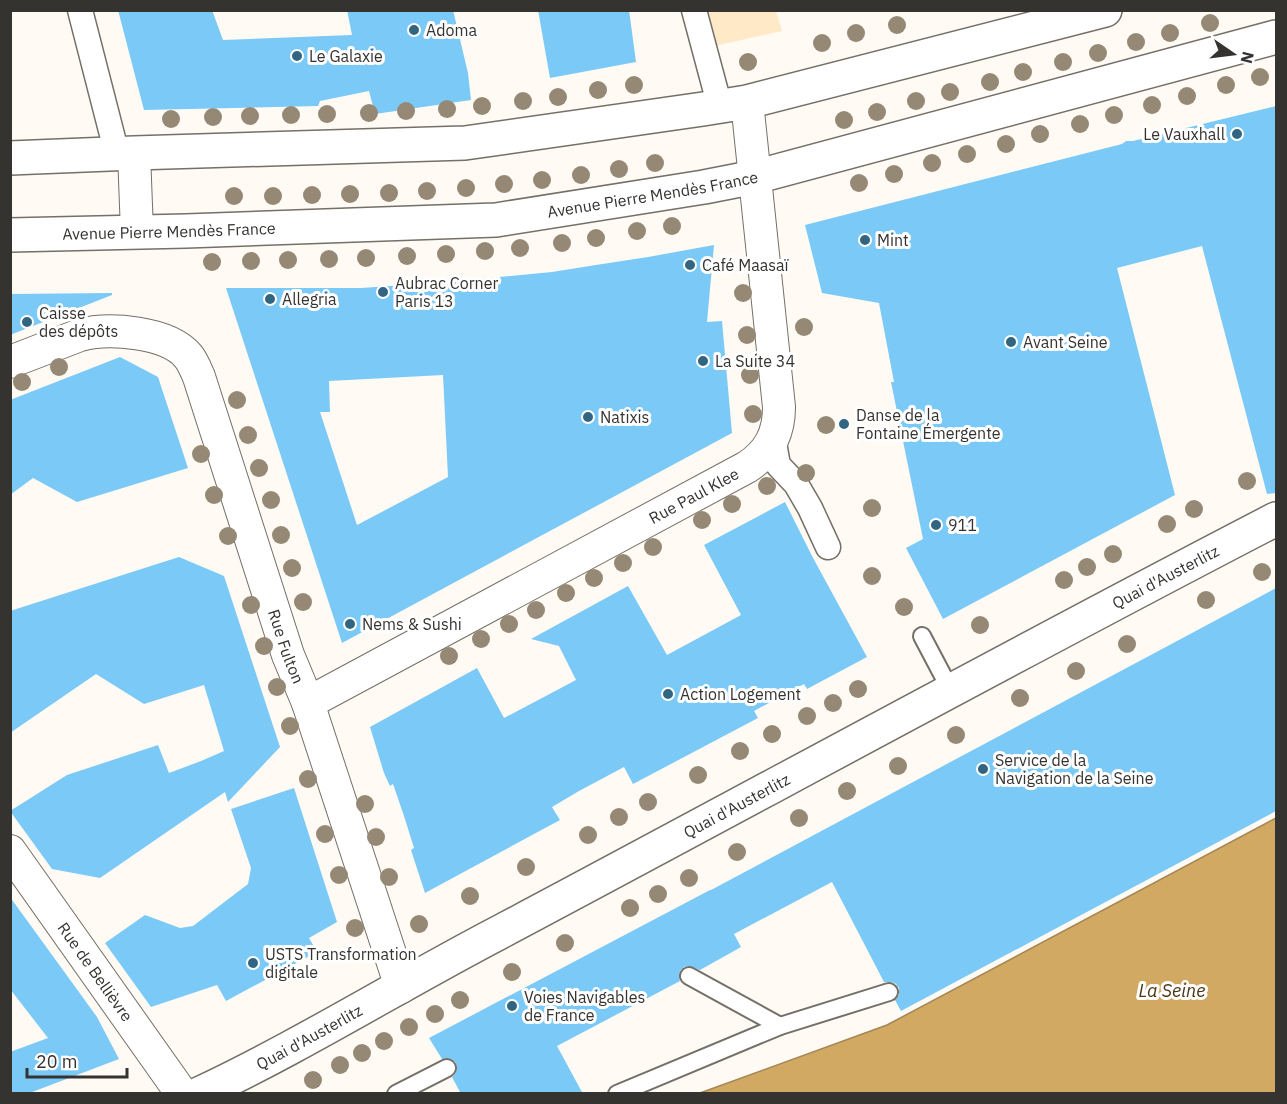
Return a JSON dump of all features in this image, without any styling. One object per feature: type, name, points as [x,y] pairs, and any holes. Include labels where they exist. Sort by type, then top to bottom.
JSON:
[{"type":"street","points":[[80,10],[125,153],[137,232]]},
{"type":"street","points":[[694,10],[733,104]]},
{"type":"street","points":[[10,158],[465,143],[733,104],[1105,10]]},
{"type":"street","name":"Avenue Pierre Mendès France","points":[[10,235],[496,220],[755,177],[1276,38]]},
{"type":"street","name":"Rue Paul Klee","points":[[308,704],[747,468],[766,452],[779,419],[779,407],[755,177],[733,104]]},
{"type":"street","name":"Rue Fulton","points":[[10,362],[92,332],[143,334],[157,337],[182,350],[189,357],[199,377],[288,655],[308,704],[402,987]]},
{"type":"street","points":[[773,437],[778,465],[796,484],[828,547]]},
{"type":"street","name":"Quai d'Austerlitz","points":[[199,1094],[250,1069],[402,987],[476,944],[1148,585],[1276,519]]},
{"type":"street","name":"Rue de Bellièvre","points":[[10,851],[182,1094]]},
{"type":"lane","points":[[922,636],[951,691]]},
{"type":"lane","points":[[689,976],[780,1026]]},
{"type":"lane","points":[[617,1094],[780,1026],[889,992]]},
{"type":"lane","points":[[396,1094],[447,1068]]},
{"type":"shaded area","points":[[706,11],[776,11],[782,31],[714,46]]},
{"type":"water","name":"La Seine","points":[[1276,818],[1276,1093],[700,1093],[887,1025]]},
{"type":"building","name":"Le Galaxie","points":[[118,10],[212,10],[223,40],[352,35],[347,10],[453,10],[468,73],[471,100],[375,114],[369,91],[320,101],[318,106],[144,110]]},
{"type":"building","points":[[538,10],[629,10],[636,62],[550,78]]},
{"type":"building","name":"Avant Seine","points":[[1276,106],[1276,493],[1267,494],[1202,246],[1117,268],[1175,495],[943,619],[906,548],[923,539],[891,382],[894,382],[879,303],[822,293],[805,225],[1122,144],[1126,141]]},
{"type":"building","name":"Natixis","points":[[714,245],[707,322],[722,321],[732,433],[342,643],[226,288],[361,288],[436,283],[552,272]],"holes":[[[443,375],[448,477],[357,525],[320,412],[330,412],[329,381]]]},
{"type":"building","name":"Caisse des dépôts","points":[[112,293],[112,295],[10,335],[10,294]]},
{"type":"building","points":[[120,357],[158,377],[188,468],[77,502],[33,478],[10,495],[10,400]]},
{"type":"building","name":"Action Logement","points":[[785,502],[867,657],[807,689],[804,684],[754,711],[758,718],[633,784],[624,767],[579,791],[552,807],[560,820],[425,893],[411,850],[414,848],[404,816],[393,784],[390,786],[384,773],[370,727],[477,668],[504,718],[576,680],[559,646],[531,639],[628,586],[667,655],[741,615],[704,545]]},
{"type":"building","points":[[179,557],[224,576],[280,747],[228,802],[225,792],[100,878],[52,869],[10,811],[67,775],[158,745],[169,773],[224,751],[204,685],[144,704],[96,674],[10,733],[10,611]]},
{"type":"building","points":[[1276,588],[1276,811],[901,1011],[895,1000],[899,995],[899,988],[892,982],[884,982],[832,882],[734,934],[741,947],[700,970],[689,966],[684,967],[680,971],[680,981],[557,1046],[583,1094],[461,1094],[452,1077],[457,1069],[456,1063],[448,1058],[442,1059],[429,1038]]},
{"type":"building","points":[[294,788],[337,922],[309,938],[317,952],[226,1001],[217,985],[151,1007],[105,943],[145,915],[180,928],[193,926],[248,884],[251,868],[231,809]]},
{"type":"building","points":[[10,897],[97,1017],[119,1059],[27,1094],[10,1094],[10,1052],[48,1038],[10,989]]},
{"type":"place","name":"Adoma","points":[[414,30]]},
{"type":"place","name":"Le Galaxie","points":[[297,56]]},
{"type":"place","name":"Le Vauxhall","points":[[1237,134]]},
{"type":"place","name":"Mint","points":[[865,240]]},
{"type":"place","name":"Café Maasaï","points":[[690,265]]},
{"type":"place","name":"Aubrac Corner Paris 13","points":[[383,292]]},
{"type":"place","name":"Allegria","points":[[270,299]]},
{"type":"place","name":"Caisse des dépôts","points":[[27,322]]},
{"type":"place","name":"Avant Seine","points":[[1011,342]]},
{"type":"place","name":"La Suite 34","points":[[703,361]]},
{"type":"place","name":"Natixis","points":[[588,417]]},
{"type":"place","name":"Danse de la Fontaine Émergente","points":[[844,424]]},
{"type":"place","name":"911","points":[[936,525]]},
{"type":"place","name":"Nems & Sushi","points":[[350,624]]},
{"type":"place","name":"Action Logement","points":[[668,694]]},
{"type":"place","name":"Service de la Navigation de la Seine","points":[[983,769]]},
{"type":"place","name":"USTS Transformation digitale","points":[[253,963]]},
{"type":"place","name":"Voies Navigables de France","points":[[512,1006]]}]
